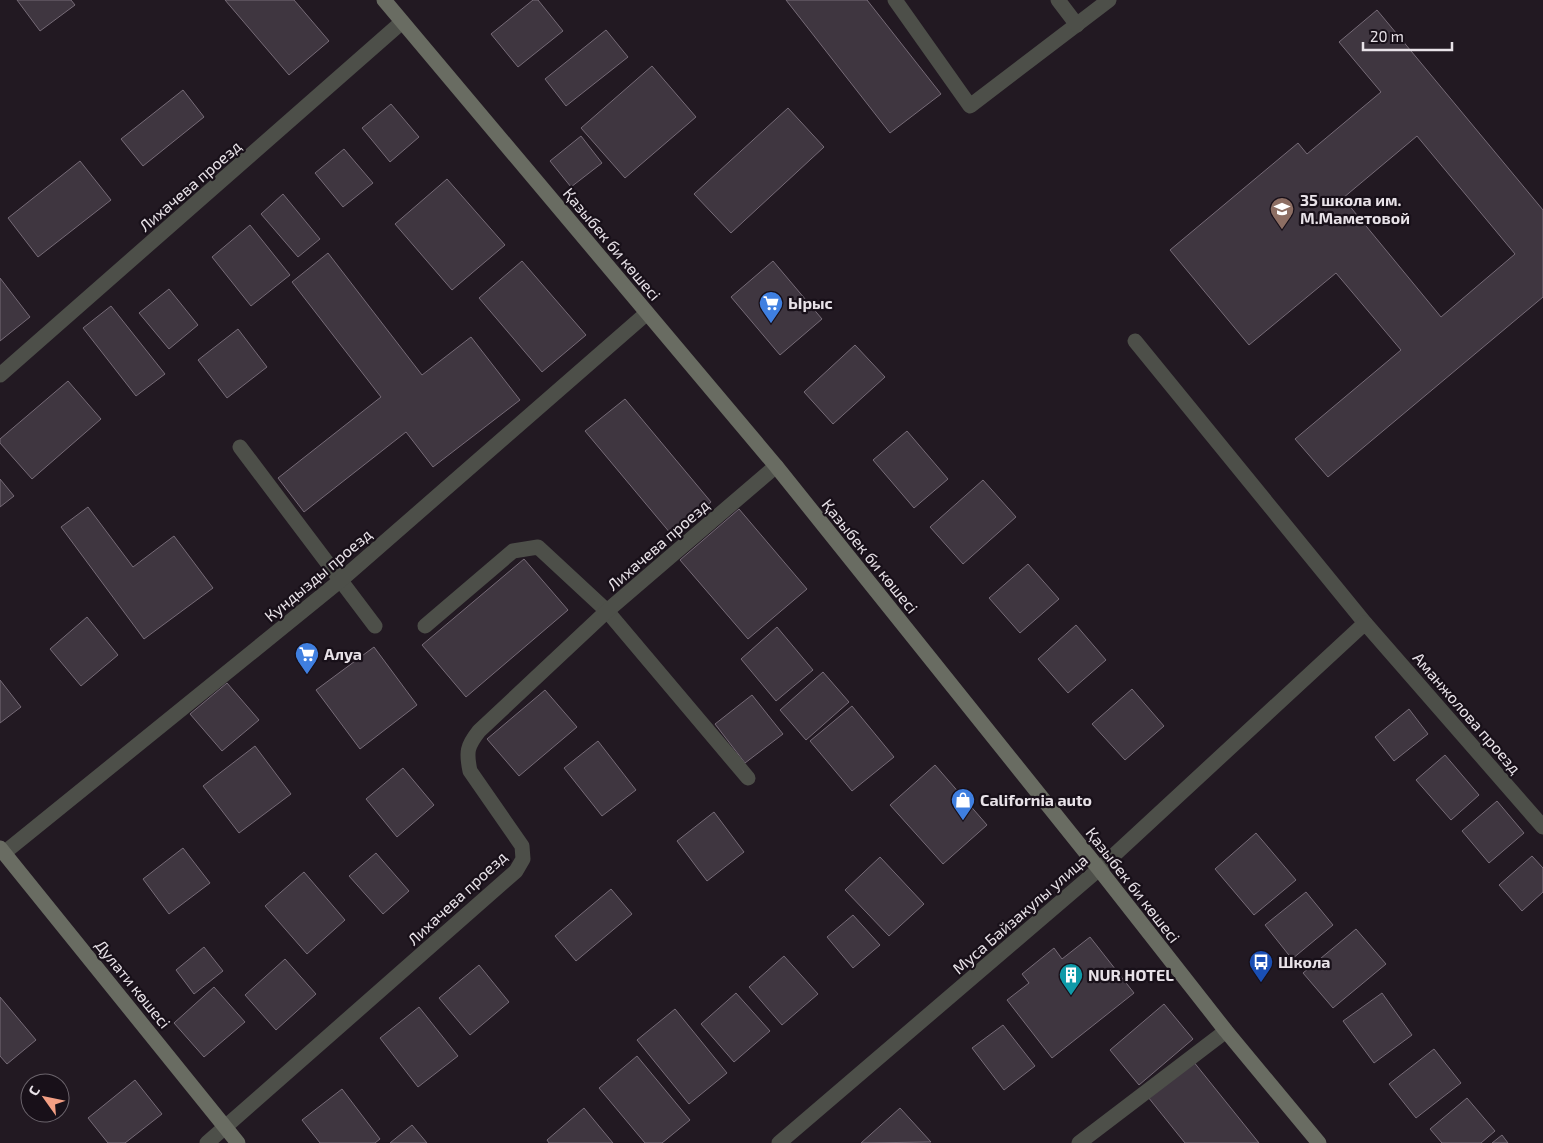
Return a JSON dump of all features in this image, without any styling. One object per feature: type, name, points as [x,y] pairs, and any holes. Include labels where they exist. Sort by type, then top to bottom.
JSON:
[{"type":"main road","name":"Қазыбек би көшесі","points":[[384,0],[776,466],[1099,869],[1226,1031],[1319,1143]]},
{"type":"main road","name":"Дулати көшесі","points":[[2,850],[238,1143]]},
{"type":"street","points":[[895,0],[970,106],[1110,0]]},
{"type":"street","points":[[1058,0],[1077,25]]},
{"type":"street","name":"Лихачева проезд","points":[[0,375],[402,22]]},
{"type":"street","name":"Кундызды проезд","points":[[2,850],[341,580],[647,313]]},
{"type":"street","name":"Аманжолова проезд","points":[[1135,340],[1366,623],[1543,827]]},
{"type":"street","points":[[240,447],[375,626]]},
{"type":"street","name":"Лихачева проезд","points":[[207,1143],[516,871],[523,859],[522,846],[470,771],[468,747],[479,732],[607,611],[776,466]]},
{"type":"street","points":[[425,626],[513,551],[538,547],[607,611],[748,778]]},
{"type":"street","name":"Муса Байзакулы улица","points":[[779,1143],[1099,869],[1366,623]]},
{"type":"street","points":[[1079,1143],[1226,1031]]},
{"type":"building","points":[[17,0],[71,0],[75,5],[40,31]]},
{"type":"building","points":[[225,0],[294,0],[329,41],[289,75]]},
{"type":"building","points":[[533,0],[538,0],[563,31],[518,67],[491,34]]},
{"type":"building","points":[[786,0],[867,0],[941,94],[890,133]]},
{"type":"building","name":"35 школа им. М.Маметовой","points":[[1377,10],[1543,210],[1543,297],[1328,477],[1295,439],[1401,350],[1336,273],[1249,345],[1170,250],[1298,143],[1307,154],[1381,92],[1339,42]],"holes":[[[1417,136],[1515,254],[1441,317],[1343,198]]]},
{"type":"building","points":[[606,30],[628,57],[566,106],[545,79]]},
{"type":"building","points":[[652,66],[696,117],[625,178],[581,128]]},
{"type":"building","points":[[183,90],[204,117],[143,166],[121,139]]},
{"type":"building","points":[[391,104],[419,137],[390,162],[362,128]]},
{"type":"building","points":[[788,108],[824,147],[731,233],[694,194]]},
{"type":"building","points":[[581,136],[602,163],[571,187],[550,161]]},
{"type":"building","points":[[344,149],[373,183],[343,207],[315,173]]},
{"type":"building","points":[[80,161],[111,200],[38,257],[8,218]]},
{"type":"building","points":[[447,179],[505,245],[452,290],[395,224]]},
{"type":"building","points":[[283,194],[320,239],[298,257],[261,214]]},
{"type":"building","points":[[250,225],[290,275],[251,306],[212,257]]},
{"type":"building","points":[[328,253],[422,375],[471,337],[520,400],[433,467],[406,432],[304,512],[278,478],[381,397],[292,282]]},
{"type":"building","points":[[522,261],[586,335],[542,372],[479,298]]},
{"type":"building","points":[[773,261],[822,319],[780,355],[731,297]]},
{"type":"building","points":[[0,278],[30,317],[0,341]]},
{"type":"building","points":[[169,289],[198,325],[169,349],[139,313]]},
{"type":"building","points":[[111,306],[165,374],[136,396],[83,328]]},
{"type":"building","points":[[238,329],[267,367],[227,398],[198,360]]},
{"type":"building","points":[[855,345],[885,377],[833,424],[804,392]]},
{"type":"building","points":[[68,381],[101,419],[32,479],[0,443],[0,439]]},
{"type":"building","points":[[625,399],[711,502],[671,534],[585,431]]},
{"type":"building","points":[[907,431],[948,479],[914,508],[873,460]]},
{"type":"building","points":[[0,479],[14,496],[0,507]]},
{"type":"building","points":[[983,480],[1016,517],[963,564],[930,527]]},
{"type":"building","points":[[88,507],[133,567],[174,536],[213,588],[144,639],[61,527]]},
{"type":"building","points":[[739,509],[807,589],[748,639],[680,560]]},
{"type":"building","points":[[524,559],[568,610],[466,697],[422,645]]},
{"type":"building","points":[[1028,564],[1059,599],[1020,633],[989,598]]},
{"type":"building","points":[[87,617],[118,655],[81,686],[50,649]]},
{"type":"building","points":[[1076,625],[1106,660],[1068,693],[1038,659]]},
{"type":"building","points":[[777,627],[813,670],[776,701],[741,659]]},
{"type":"building","points":[[374,647],[417,705],[360,749],[316,690]]},
{"type":"building","points":[[823,672],[849,702],[806,740],[780,710]]},
{"type":"building","points":[[0,680],[21,707],[0,723]]},
{"type":"building","points":[[227,683],[259,720],[222,751],[190,714]]},
{"type":"building","points":[[1132,689],[1164,726],[1125,760],[1092,724]]},
{"type":"building","points":[[545,690],[577,727],[519,776],[487,739]]},
{"type":"building","points":[[752,695],[783,734],[745,763],[715,724]]},
{"type":"building","points":[[852,706],[894,757],[852,791],[810,741]]},
{"type":"building","points":[[1409,709],[1428,734],[1394,761],[1375,737]]},
{"type":"building","points":[[598,741],[636,790],[602,816],[564,768]]},
{"type":"building","points":[[255,746],[291,794],[239,833],[203,786]]},
{"type":"building","points":[[1445,755],[1479,795],[1451,820],[1416,780]]},
{"type":"building","points":[[935,765],[987,825],[943,864],[890,805]]},
{"type":"building","points":[[403,768],[434,805],[397,837],[366,799]]},
{"type":"building","points":[[1497,801],[1524,833],[1489,863],[1462,831]]},
{"type":"building","points":[[714,812],[744,852],[707,881],[677,841]]},
{"type":"building","points":[[1256,833],[1296,880],[1254,915],[1215,869]]},
{"type":"building","points":[[183,848],[210,883],[169,914],[143,879]]},
{"type":"building","points":[[376,853],[409,891],[383,914],[349,876]]},
{"type":"building","points":[[1532,856],[1543,868],[1543,892],[1522,911],[1499,885]]},
{"type":"building","points":[[880,857],[924,904],[889,936],[845,890]]},
{"type":"building","points":[[304,872],[345,920],[307,954],[265,906]]},
{"type":"building","points":[[611,889],[632,914],[576,961],[555,936]]},
{"type":"building","points":[[1306,892],[1333,925],[1292,959],[1265,925]]},
{"type":"building","points":[[853,915],[880,945],[853,968],[827,937]]},
{"type":"building","points":[[1356,929],[1386,964],[1333,1008],[1303,973]]},
{"type":"building","name":"NUR HOTEL","points":[[1090,937],[1134,993],[1052,1058],[1007,1000],[1029,983],[1022,974],[1054,948],[1062,959]]},
{"type":"building","points":[[204,947],[223,971],[194,994],[176,970]]},
{"type":"building","points":[[784,956],[818,994],[782,1025],[749,987]]},
{"type":"building","points":[[285,959],[316,994],[276,1030],[245,995]]},
{"type":"building","points":[[479,965],[509,1002],[470,1035],[439,998]]},
{"type":"building","points":[[214,987],[245,1022],[204,1057],[174,1023]]},
{"type":"building","points":[[736,993],[770,1031],[734,1062],[701,1024]]},
{"type":"building","points":[[1382,993],[1412,1035],[1374,1063],[1343,1021]]},
{"type":"building","points":[[0,997],[36,1040],[7,1064],[0,1056]]},
{"type":"building","points":[[1164,1004],[1193,1039],[1139,1085],[1110,1050]]},
{"type":"building","points":[[419,1007],[458,1056],[418,1087],[380,1038]]},
{"type":"building","points":[[675,1009],[727,1073],[689,1104],[637,1040]]},
{"type":"building","points":[[1003,1025],[1035,1066],[1004,1090],[972,1048]]},
{"type":"building","points":[[1434,1049],[1461,1083],[1416,1118],[1389,1084]]},
{"type":"building","points":[[637,1056],[690,1120],[662,1143],[645,1143],[599,1088]]},
{"type":"building","points":[[1193,1061],[1259,1143],[1185,1143],[1148,1097]]},
{"type":"building","points":[[135,1080],[162,1114],[125,1143],[108,1143],[88,1118]]},
{"type":"building","points":[[342,1089],[380,1139],[375,1143],[320,1143],[302,1120]]},
{"type":"building","points":[[1467,1098],[1495,1131],[1481,1143],[1442,1143],[1430,1129]]},
{"type":"building","points":[[584,1108],[613,1143],[549,1143],[547,1140]]},
{"type":"building","points":[[900,1108],[931,1142],[861,1143]]},
{"type":"building","points":[[412,1125],[427,1143],[390,1143]]},
{"type":"building","points":[[1502,1135],[1508,1143],[1492,1143]]},
{"type":"place","name":"35 школа им. М.Маметовой","points":[[1282,230]]},
{"type":"place","name":"Ырыс","points":[[771,324]]},
{"type":"place","name":"Алуа","points":[[307,675]]},
{"type":"place","name":"California auto","points":[[963,821]]},
{"type":"place","name":"Школа","points":[[1261,983]]},
{"type":"place","name":"NUR HOTEL","points":[[1071,996]]}]
